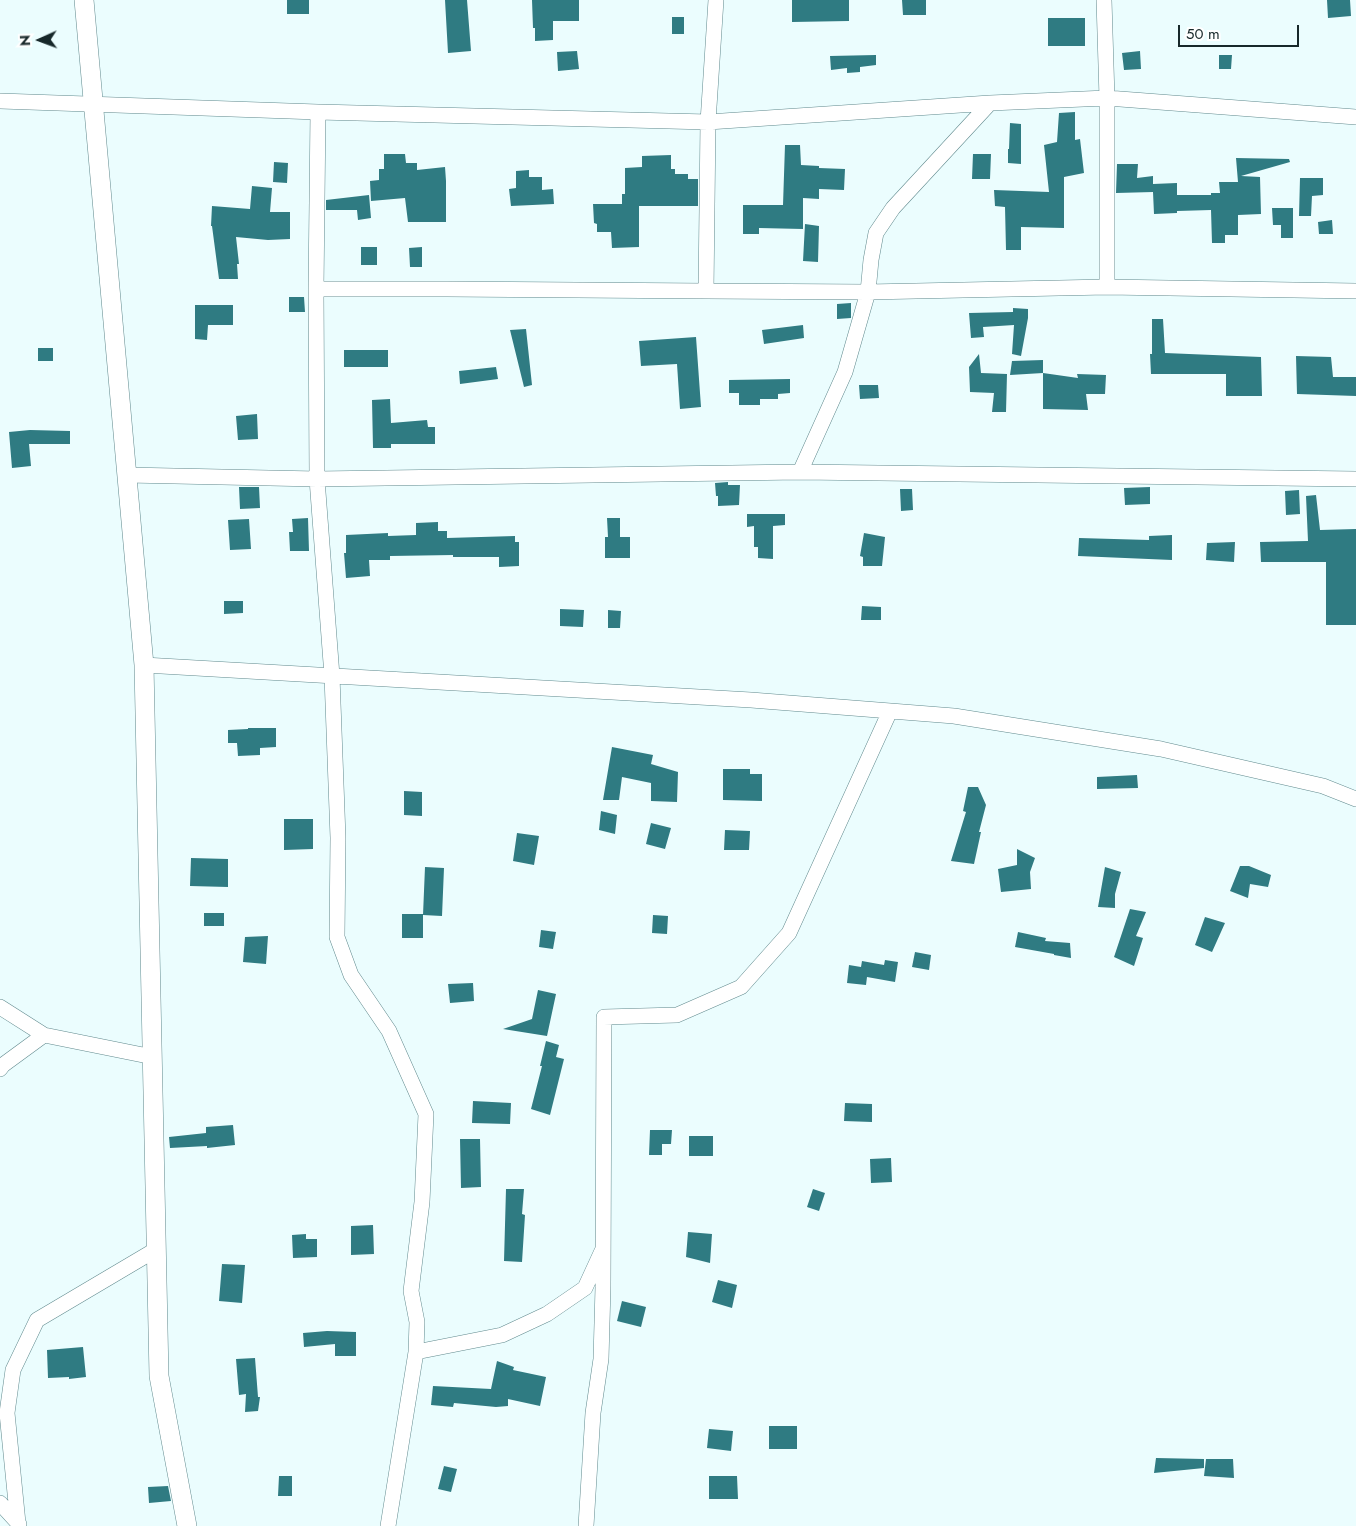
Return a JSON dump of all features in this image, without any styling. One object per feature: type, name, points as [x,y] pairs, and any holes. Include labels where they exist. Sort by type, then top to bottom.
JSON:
[{"type":"street","points":[[84,0],[144,665],[160,1376],[187,1526]]},
{"type":"street","points":[[706,291],[708,122],[716,0]]},
{"type":"street","points":[[1104,0],[1107,98],[1107,287]]},
{"type":"street","points":[[0,101],[318,112],[708,122],[990,103],[1107,98],[1356,117]]},
{"type":"street","points":[[800,472],[845,372],[868,292],[870,260],[876,233],[894,208],[990,103]]},
{"type":"street","points":[[318,112],[316,289],[317,479],[332,676],[338,838],[337,937],[351,975],[388,1031],[426,1114],[422,1202],[411,1290],[417,1322],[416,1352],[388,1526]]},
{"type":"street","points":[[316,289],[447,288],[868,292],[1107,287],[1356,291]]},
{"type":"street","points":[[127,474],[317,479],[800,472],[1356,479]]},
{"type":"street","points":[[144,665],[751,700],[954,716],[1161,750],[1323,786],[1356,799]]},
{"type":"street","points":[[416,1352],[502,1335],[547,1314],[585,1288],[603,1249],[604,1017],[677,1015],[741,987],[789,933],[890,711]]},
{"type":"street","points":[[0,1007],[44,1035],[153,1057]]},
{"type":"street","points":[[0,1069],[44,1035]]},
{"type":"street","points":[[586,1526],[593,1413],[601,1359],[604,1259],[603,1175]]},
{"type":"street","points":[[21,1524],[7,1413],[13,1370],[37,1320],[157,1249]]},
{"type":"street","points":[[0,1503],[21,1524]]},
{"type":"building","points":[[287,0],[309,0],[309,14],[287,14]]},
{"type":"building","points":[[445,0],[467,0],[471,51],[448,53]]},
{"type":"building","points":[[532,0],[579,0],[579,21],[553,21],[553,40],[535,41]]},
{"type":"building","points":[[792,0],[849,0],[849,21],[792,22]]},
{"type":"building","points":[[902,0],[926,0],[926,15],[903,15]]},
{"type":"building","points":[[1327,0],[1350,0],[1351,16],[1328,18]]},
{"type":"building","points":[[672,17],[684,17],[684,34],[672,34]]},
{"type":"building","points":[[1048,18],[1085,18],[1085,46],[1048,46]]},
{"type":"building","points":[[577,51],[579,69],[558,71],[557,52]]},
{"type":"building","points":[[1140,51],[1141,69],[1124,70],[1122,53]]},
{"type":"building","points":[[876,55],[876,65],[860,67],[860,72],[847,73],[847,68],[831,70],[830,56]]},
{"type":"building","points":[[1219,55],[1232,55],[1231,69],[1219,69]]},
{"type":"building","points":[[1075,112],[1075,140],[1080,139],[1084,173],[1064,177],[1064,228],[1021,227],[1021,250],[1006,250],[1005,207],[995,206],[994,190],[1049,192],[1044,145],[1057,142],[1059,113]]},
{"type":"building","points":[[1010,123],[1021,124],[1021,164],[1008,163]]},
{"type":"building","points":[[785,145],[800,145],[801,165],[845,169],[844,190],[819,189],[819,199],[803,198],[803,229],[759,228],[759,234],[743,234],[743,205],[783,205]]},
{"type":"building","points":[[384,154],[405,154],[406,163],[417,163],[417,170],[445,167],[446,222],[408,222],[405,198],[371,201],[370,181],[379,180],[379,169],[384,169]]},
{"type":"building","points":[[973,154],[991,154],[990,179],[972,179]]},
{"type":"building","points":[[671,155],[671,169],[675,169],[675,174],[688,174],[688,179],[698,179],[698,206],[639,206],[639,247],[612,248],[611,232],[597,232],[597,224],[594,223],[593,204],[622,204],[622,194],[625,194],[625,168],[642,167],[642,156]]},
{"type":"building","points":[[1236,158],[1289,159],[1290,162],[1241,176],[1260,177],[1261,214],[1238,215],[1238,235],[1225,235],[1225,243],[1212,243],[1211,210],[1154,214],[1153,192],[1116,193],[1117,164],[1138,164],[1137,178],[1153,176],[1153,184],[1177,183],[1177,195],[1211,195],[1211,193],[1220,193],[1219,182],[1238,182]]},
{"type":"building","points":[[274,162],[288,163],[287,183],[273,182]]},
{"type":"building","points":[[529,170],[529,177],[542,177],[542,190],[553,189],[554,204],[511,206],[509,189],[516,188],[516,171]]},
{"type":"building","points":[[1300,178],[1323,178],[1323,195],[1312,196],[1311,216],[1299,216]]},
{"type":"building","points":[[252,186],[272,188],[270,212],[290,212],[290,239],[268,240],[236,237],[239,264],[237,264],[238,279],[219,279],[211,226],[212,206],[250,209]]},
{"type":"building","points":[[369,195],[371,218],[358,220],[357,210],[326,210],[326,200]]},
{"type":"building","points":[[1272,208],[1293,208],[1293,238],[1281,238],[1281,225],[1273,225]]},
{"type":"building","points":[[1332,220],[1333,234],[1319,234],[1318,222]]},
{"type":"building","points":[[805,224],[819,226],[818,262],[803,261]]},
{"type":"building","points":[[361,247],[377,247],[377,265],[361,265]]},
{"type":"building","points":[[422,247],[422,267],[410,267],[409,248]]},
{"type":"building","points":[[289,297],[304,297],[305,312],[289,312]]},
{"type":"building","points":[[851,303],[851,318],[837,319],[837,304]]},
{"type":"building","points":[[195,305],[233,305],[233,325],[208,325],[207,340],[195,339]]},
{"type":"building","points":[[1013,308],[1028,309],[1021,356],[1012,354],[1014,325],[983,327],[984,337],[971,338],[969,313],[1013,312]]},
{"type":"building","points":[[1152,319],[1163,319],[1165,353],[1261,357],[1262,396],[1226,396],[1226,374],[1151,374]]},
{"type":"building","points":[[803,325],[804,338],[764,344],[762,330]]},
{"type":"building","points":[[526,329],[532,385],[524,387],[510,330]]},
{"type":"building","points":[[696,337],[701,407],[680,409],[677,364],[641,366],[639,341]]},
{"type":"building","points":[[38,348],[53,348],[53,361],[38,361]]},
{"type":"building","points":[[344,350],[388,350],[388,367],[344,367]]},
{"type":"building","points":[[979,354],[981,373],[1007,374],[1006,412],[992,412],[994,393],[970,392],[969,367]]},
{"type":"building","points":[[1296,356],[1331,357],[1333,377],[1356,377],[1356,396],[1297,394]]},
{"type":"building","points":[[1043,360],[1043,373],[1010,375],[1012,361]]},
{"type":"building","points":[[496,367],[498,379],[460,384],[459,371]]},
{"type":"building","points":[[1043,373],[1078,378],[1077,374],[1106,375],[1105,394],[1086,394],[1088,410],[1043,409]]},
{"type":"building","points":[[790,379],[790,393],[778,394],[778,399],[760,399],[760,405],[739,405],[739,393],[729,393],[729,380]]},
{"type":"building","points":[[859,385],[878,385],[879,398],[860,399]]},
{"type":"building","points":[[390,399],[391,423],[427,420],[428,427],[435,427],[435,444],[391,444],[391,448],[373,448],[372,400]]},
{"type":"building","points":[[257,414],[258,439],[238,440],[236,416]]},
{"type":"building","points":[[30,430],[70,431],[70,444],[29,444],[31,466],[12,468],[9,432]]},
{"type":"building","points":[[728,482],[728,485],[740,485],[739,505],[718,506],[715,483]]},
{"type":"building","points":[[239,487],[259,487],[260,508],[240,509]]},
{"type":"building","points":[[1150,487],[1150,504],[1125,505],[1124,488]]},
{"type":"building","points":[[900,489],[912,489],[913,510],[901,511]]},
{"type":"building","points":[[1299,490],[1300,514],[1286,515],[1285,491]]},
{"type":"building","points":[[1316,495],[1320,530],[1356,529],[1356,625],[1326,625],[1326,562],[1261,562],[1260,542],[1308,541],[1306,496]]},
{"type":"building","points":[[747,514],[785,514],[785,525],[773,526],[773,559],[758,558],[758,547],[754,547],[754,526],[747,527]]},
{"type":"building","points":[[308,518],[309,551],[290,551],[289,532],[293,532],[292,519]]},
{"type":"building","points":[[607,518],[620,518],[620,537],[630,537],[630,558],[605,558],[605,537],[608,537]]},
{"type":"building","points":[[249,519],[251,549],[230,550],[228,520]]},
{"type":"building","points":[[438,522],[438,531],[447,531],[447,538],[515,536],[515,542],[519,542],[519,566],[499,567],[499,557],[453,557],[453,555],[390,556],[390,560],[369,560],[370,576],[346,578],[344,553],[346,553],[346,535],[388,533],[388,536],[416,535],[416,523]]},
{"type":"building","points":[[864,533],[885,537],[882,566],[863,566],[863,557],[860,556]]},
{"type":"building","points":[[1172,535],[1172,560],[1078,556],[1079,538],[1149,540],[1149,536]]},
{"type":"building","points":[[1235,542],[1234,562],[1206,560],[1207,543]]},
{"type":"building","points":[[224,601],[243,601],[243,613],[224,614]]},
{"type":"building","points":[[862,606],[881,607],[881,620],[861,620]]},
{"type":"building","points":[[560,609],[584,610],[583,627],[560,626]]},
{"type":"building","points":[[608,610],[621,611],[620,628],[608,628]]},
{"type":"building","points":[[276,728],[276,747],[260,748],[260,755],[238,756],[237,743],[228,743],[228,730]]},
{"type":"building","points":[[612,747],[653,755],[651,764],[678,772],[677,802],[651,801],[651,783],[622,777],[619,800],[603,800]]},
{"type":"building","points":[[723,769],[750,769],[750,774],[762,774],[762,801],[723,800]]},
{"type":"building","points":[[1137,775],[1138,788],[1097,789],[1097,777]]},
{"type":"building","points":[[968,787],[978,787],[986,805],[974,864],[951,861],[966,812],[963,811]]},
{"type":"building","points":[[404,791],[422,792],[422,816],[404,815]]},
{"type":"building","points":[[601,811],[617,815],[615,834],[599,830]]},
{"type":"building","points":[[284,819],[313,819],[313,849],[284,850]]},
{"type":"building","points":[[651,823],[671,828],[665,849],[646,844]]},
{"type":"building","points":[[725,830],[750,831],[749,850],[724,850]]},
{"type":"building","points":[[517,833],[539,836],[534,865],[513,861]]},
{"type":"building","points":[[1017,849],[1035,858],[1030,872],[1031,889],[1001,892],[998,869],[1017,865]]},
{"type":"building","points":[[191,858],[228,859],[228,887],[190,886]]},
{"type":"building","points":[[1240,866],[1249,866],[1271,875],[1268,887],[1250,884],[1248,898],[1230,891]]},
{"type":"building","points":[[425,867],[444,868],[442,916],[423,915]]},
{"type":"building","points":[[1105,867],[1121,872],[1115,894],[1115,908],[1098,907]]},
{"type":"building","points":[[1130,909],[1146,912],[1136,936],[1143,938],[1134,966],[1114,957]]},
{"type":"building","points":[[204,913],[224,913],[224,926],[204,926]]},
{"type":"building","points":[[402,914],[423,914],[423,938],[402,938]]},
{"type":"building","points":[[653,915],[668,916],[667,934],[652,933]]},
{"type":"building","points":[[1205,917],[1225,923],[1212,952],[1195,945]]},
{"type":"building","points":[[541,930],[556,932],[553,949],[539,947]]},
{"type":"building","points":[[1018,932],[1046,938],[1045,941],[1070,943],[1071,958],[1015,947]]},
{"type":"building","points":[[268,936],[266,964],[243,962],[245,937]]},
{"type":"building","points":[[915,952],[931,955],[929,970],[912,967]]},
{"type":"building","points":[[885,960],[898,962],[895,982],[867,977],[866,985],[847,983],[849,965],[861,967],[862,961],[884,965]]},
{"type":"building","points":[[473,983],[474,1001],[450,1003],[448,984]]},
{"type":"building","points":[[538,990],[556,994],[547,1036],[503,1029],[532,1019]]},
{"type":"building","points":[[546,1041],[559,1045],[556,1057],[564,1059],[550,1115],[531,1109]]},
{"type":"building","points":[[473,1101],[511,1103],[510,1124],[472,1123]]},
{"type":"building","points":[[845,1103],[872,1104],[872,1122],[844,1121]]},
{"type":"building","points":[[233,1125],[235,1145],[207,1148],[207,1146],[170,1148],[169,1137],[206,1133],[206,1127]]},
{"type":"building","points":[[650,1130],[672,1130],[671,1144],[662,1144],[662,1155],[649,1155]]},
{"type":"building","points":[[689,1136],[713,1136],[713,1156],[689,1156]]},
{"type":"building","points":[[460,1139],[480,1139],[481,1187],[461,1188]]},
{"type":"building","points":[[891,1158],[892,1182],[871,1183],[870,1159]]},
{"type":"building","points":[[506,1189],[524,1189],[522,1214],[525,1215],[522,1262],[504,1261]]},
{"type":"building","points":[[813,1189],[825,1193],[819,1211],[807,1207]]},
{"type":"building","points":[[373,1225],[374,1254],[351,1255],[351,1226]]},
{"type":"building","points":[[688,1232],[712,1234],[710,1263],[686,1257]]},
{"type":"building","points":[[306,1234],[306,1239],[317,1239],[317,1257],[293,1258],[292,1235]]},
{"type":"building","points":[[222,1264],[245,1265],[242,1303],[219,1301]]},
{"type":"building","points":[[718,1280],[737,1285],[732,1308],[712,1302]]},
{"type":"building","points":[[622,1301],[646,1307],[641,1327],[617,1321]]},
{"type":"building","points":[[327,1331],[356,1332],[356,1356],[335,1356],[335,1344],[304,1347],[303,1333]]},
{"type":"building","points":[[83,1347],[86,1377],[69,1379],[69,1377],[48,1378],[47,1350]]},
{"type":"building","points":[[255,1358],[258,1397],[260,1397],[258,1411],[245,1412],[246,1394],[239,1395],[236,1359]]},
{"type":"building","points":[[497,1361],[514,1367],[513,1370],[546,1377],[540,1406],[508,1399],[508,1406],[496,1407],[454,1403],[453,1407],[431,1405],[433,1386],[491,1389]]},
{"type":"building","points":[[769,1426],[797,1426],[797,1449],[769,1449]]},
{"type":"building","points":[[709,1429],[733,1431],[731,1451],[707,1448]]},
{"type":"building","points":[[1156,1458],[1204,1459],[1204,1468],[1154,1473]]},
{"type":"building","points":[[1206,1459],[1233,1459],[1234,1478],[1204,1476]]},
{"type":"building","points":[[444,1466],[457,1469],[451,1492],[438,1489]]},
{"type":"building","points":[[279,1476],[292,1476],[292,1496],[278,1496]]},
{"type":"building","points":[[709,1476],[737,1476],[738,1499],[709,1499]]},
{"type":"building","points":[[168,1486],[171,1501],[149,1503],[148,1487]]}]
